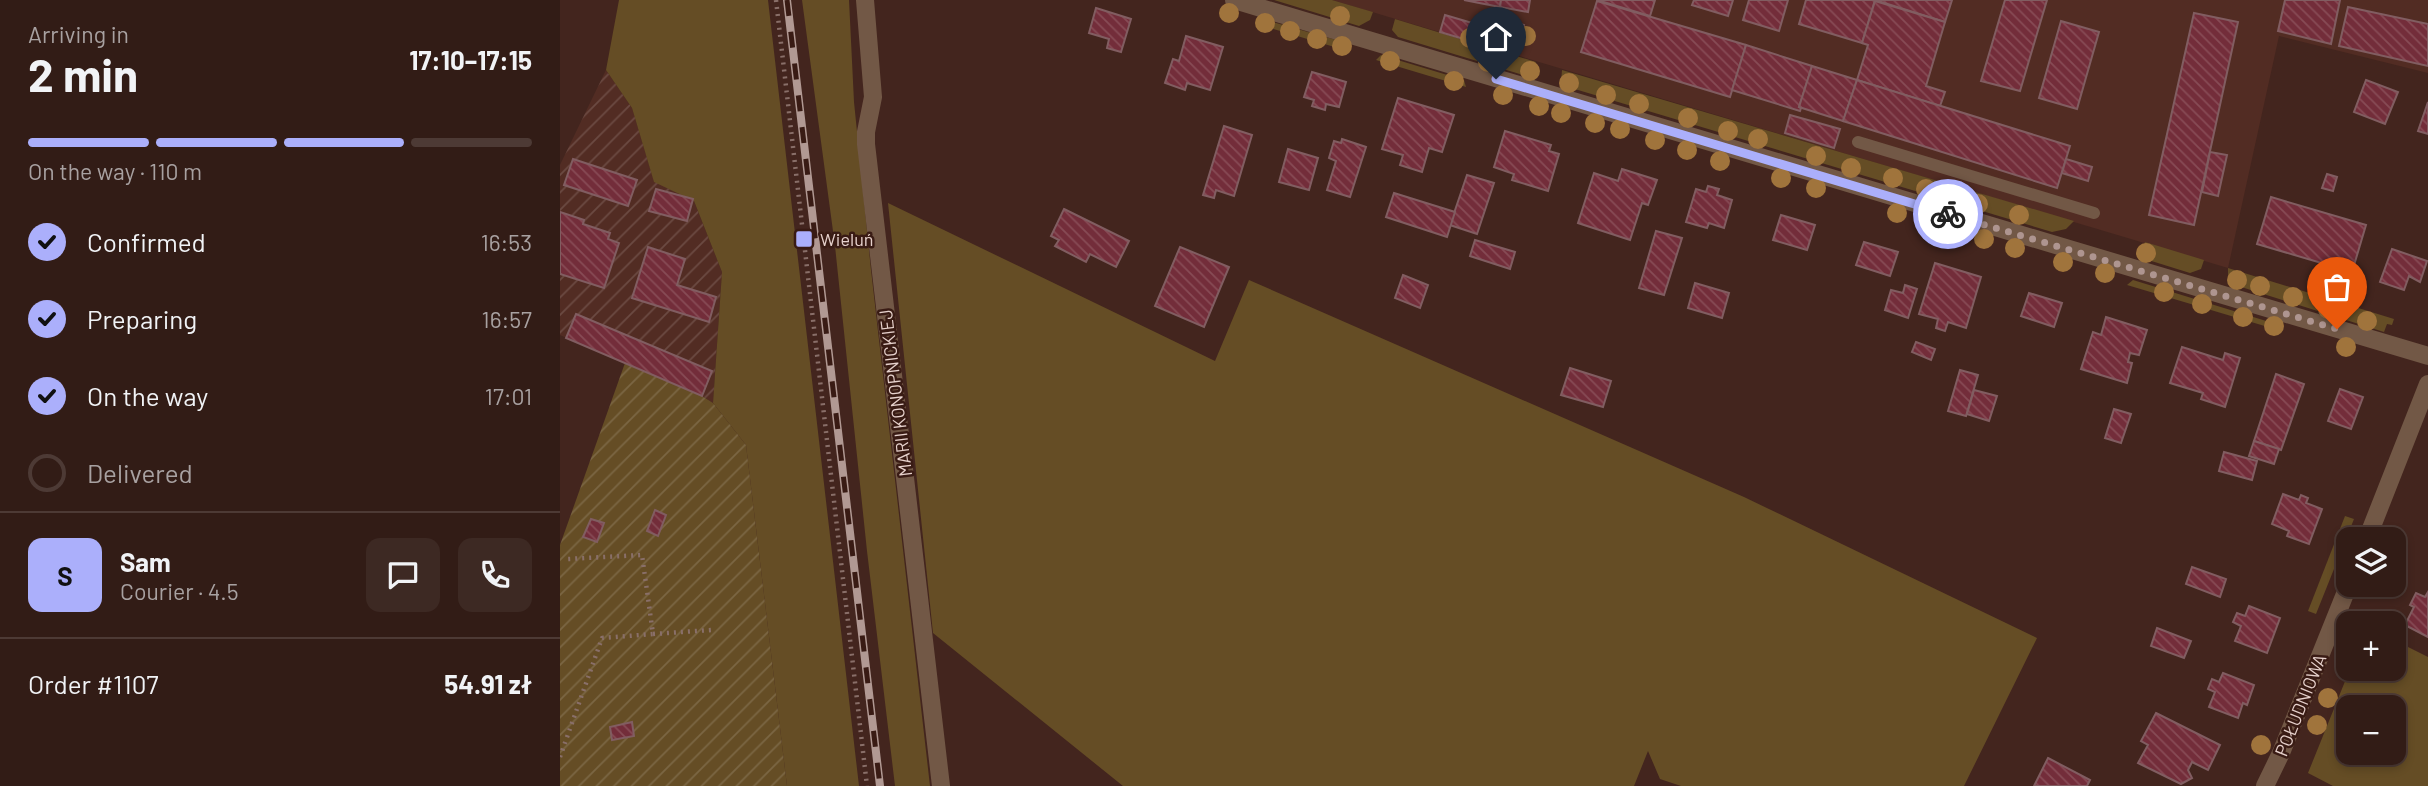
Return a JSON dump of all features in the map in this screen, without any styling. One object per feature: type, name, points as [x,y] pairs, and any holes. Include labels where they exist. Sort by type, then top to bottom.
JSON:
[{"type":"street","name":"MARII KONOPNICKIEJ","points":[[865,0],[873,97],[866,144],[940,786]]},
{"type":"street","points":[[1234,0],[2428,356]]},
{"type":"street","points":[[2372,527],[2428,384]]},
{"type":"street","name":"POŁUDNIOWA","points":[[2265,786],[2344,597]]},
{"type":"lane","points":[[1858,142],[2094,213]]},
{"type":"path","points":[[776,0],[867,786]]},
{"type":"path","points":[[568,559],[642,555],[653,634]]},
{"type":"path","points":[[560,757],[602,638],[711,630]]},
{"type":"shaded area","points":[[619,0],[768,0],[859,786],[787,786],[746,445],[713,403],[722,272],[694,201],[654,182],[632,108],[606,70]]},
{"type":"shaded area","points":[[802,0],[849,0],[854,102],[871,270],[930,786],[895,786],[835,246]]},
{"type":"shaded area","points":[[1274,0],[1332,0],[1373,12],[1370,20],[1359,26]]},
{"type":"shaded area","points":[[1332,0],[2428,0],[2428,73],[2279,36],[2228,268]]},
{"type":"shaded area","points":[[1262,19],[1347,43],[1348,51],[1256,24]]},
{"type":"shaded area","points":[[1395,19],[1536,62],[1531,73],[1523,75],[1398,37],[1392,30]]},
{"type":"shaded area","points":[[1381,55],[1464,80],[1466,87],[1376,60]]},
{"type":"shaded area","points":[[606,70],[632,108],[654,181],[694,201],[722,272],[713,403],[560,335],[560,165]]},
{"type":"shaded area","points":[[1562,70],[2074,221],[2066,229],[2052,232],[1568,87],[1561,82]]},
{"type":"shaded area","points":[[888,203],[1215,361],[1249,280],[1744,497],[2037,638],[1964,786],[1681,786],[1660,779],[1648,751],[1634,786],[1123,786],[933,633]]},
{"type":"shaded area","points":[[2145,242],[2204,260],[2201,269],[2190,273],[2145,259],[2142,250]]},
{"type":"shaded area","points":[[2228,268],[2394,319],[2392,325],[2387,324],[2384,332],[2238,286],[2228,276]]},
{"type":"shaded area","points":[[2133,280],[2276,324],[2278,330],[2127,285]]},
{"type":"shaded area","points":[[625,363],[713,403],[746,445],[787,786],[560,786],[560,545]]},
{"type":"shaded area","points":[[2345,516],[2354,519],[2351,527],[2341,527]]},
{"type":"shaded area","points":[[2336,539],[2336,564],[2316,614],[2308,611]]},
{"type":"shaded area","points":[[2406,646],[2428,657],[2428,786],[2333,786],[2308,773],[2336,704],[2336,765],[2406,765],[2406,695],[2340,695],[2345,681],[2406,681]]},
{"type":"building","points":[[1464,0],[1501,0],[1500,7]]},
{"type":"building","points":[[1501,0],[1530,0],[1528,12],[1500,7]]},
{"type":"building","points":[[1597,0],[1655,0],[1650,16]]},
{"type":"building","points":[[1694,0],[1733,0],[1728,16],[1692,5]]},
{"type":"building","points":[[1749,0],[1788,0],[1779,31],[1743,20]]},
{"type":"building","points":[[1806,0],[1875,0],[1862,43],[1799,24]]},
{"type":"building","points":[[1875,0],[1952,0],[1945,22]]},
{"type":"building","points":[[2005,0],[2047,0],[2020,91],[1981,81]]},
{"type":"building","points":[[2285,0],[2340,0],[2331,44],[2278,31]]},
{"type":"building","points":[[1597,1],[1746,45],[1730,97],[1581,52]]},
{"type":"building","points":[[1875,1],[1945,22],[1926,86],[1945,92],[1940,106],[1857,80],[1868,45],[1862,43]]},
{"type":"building","points":[[2348,7],[2428,24],[2428,66],[2339,46]]},
{"type":"building","points":[[1096,8],[1131,19],[1121,52],[1107,48],[1109,39],[1089,33]]},
{"type":"building","points":[[2194,13],[2238,22],[2194,225],[2149,215]]},
{"type":"building","points":[[1445,15],[1472,23],[1467,40],[1440,32]]},
{"type":"building","points":[[1505,20],[1524,25],[1517,52],[1498,47]]},
{"type":"building","points":[[2061,21],[2099,32],[2077,109],[2039,98]]},
{"type":"building","points":[[1186,36],[1223,47],[1210,90],[1187,83],[1185,90],[1165,83],[1173,59],[1179,61]]},
{"type":"building","points":[[1746,45],[1812,66],[1800,111],[1732,90]]},
{"type":"building","points":[[1812,66],[1857,80],[1843,121],[1799,107]]},
{"type":"building","points":[[1312,72],[1346,82],[1339,107],[1326,104],[1325,110],[1312,106],[1314,100],[1304,97]]},
{"type":"building","points":[[1857,80],[2070,146],[2057,188],[1843,121]]},
{"type":"building","points":[[2366,80],[2398,92],[2385,124],[2354,112]]},
{"type":"building","points":[[1398,98],[1454,115],[1442,152],[1429,148],[1422,172],[1400,165],[1403,155],[1382,149]]},
{"type":"building","points":[[2428,102],[2428,134],[2418,131]]},
{"type":"building","points":[[1790,115],[1840,129],[1834,148],[1785,133]]},
{"type":"building","points":[[1224,126],[1252,135],[1234,196],[1216,190],[1214,198],[1203,195]]},
{"type":"building","points":[[1505,131],[1551,145],[1549,151],[1559,154],[1548,191],[1512,180],[1514,174],[1494,167]]},
{"type":"building","points":[[1342,139],[1366,147],[1350,197],[1327,190],[1336,161],[1329,158],[1334,141],[1341,143]]},
{"type":"building","points":[[1288,149],[1318,158],[1309,190],[1279,182]]},
{"type":"building","points":[[2210,152],[2227,155],[2218,196],[2202,192]]},
{"type":"building","points":[[573,159],[637,180],[628,206],[564,185]]},
{"type":"building","points":[[2066,159],[2092,167],[2088,181],[2062,173]]},
{"type":"building","points":[[1622,169],[1657,180],[1648,205],[1642,203],[1630,240],[1578,223],[1594,173],[1618,181]]},
{"type":"building","points":[[2327,174],[2337,177],[2333,191],[2322,188]]},
{"type":"building","points":[[1467,175],[1494,183],[1477,234],[1450,225]]},
{"type":"building","points":[[1708,186],[1719,189],[1717,195],[1732,200],[1724,228],[1709,223],[1707,228],[1686,222],[1696,189],[1706,192]]},
{"type":"building","points":[[656,189],[693,199],[687,221],[649,211]]},
{"type":"building","points":[[1394,193],[1455,212],[1447,237],[1386,217]]},
{"type":"building","points":[[2271,197],[2366,225],[2352,272],[2257,244]]},
{"type":"building","points":[[1064,209],[1129,241],[1116,267],[1090,254],[1086,262],[1055,246],[1059,240],[1051,236]]},
{"type":"building","points":[[560,212],[584,220],[583,224],[610,233],[608,239],[619,243],[604,288],[560,274]]},
{"type":"building","points":[[1781,215],[1815,225],[1807,250],[1773,240]]},
{"type":"building","points":[[1656,231],[1682,238],[1664,295],[1639,288]]},
{"type":"building","points":[[1475,240],[1515,252],[1510,269],[1470,256]]},
{"type":"building","points":[[1864,242],[1898,252],[1890,276],[1856,265]]},
{"type":"building","points":[[648,247],[685,259],[677,285],[716,297],[709,322],[632,298]]},
{"type":"building","points":[[1180,247],[1229,267],[1204,327],[1155,306]]},
{"type":"building","points":[[2392,249],[2427,261],[2420,282],[2409,276],[2404,290],[2380,282]]},
{"type":"building","points":[[1935,263],[1981,277],[1966,328],[1948,322],[1945,331],[1936,328],[1938,319],[1919,314]]},
{"type":"building","points":[[1403,275],[1428,285],[1420,308],[1395,298]]},
{"type":"building","points":[[1695,283],[1729,293],[1722,318],[1688,308]]},
{"type":"building","points":[[1905,285],[1917,289],[1908,318],[1885,310],[1891,290],[1903,293]]},
{"type":"building","points":[[2029,293],[2062,303],[2054,327],[2021,316]]},
{"type":"building","points":[[576,314],[712,371],[702,396],[566,338]]},
{"type":"building","points":[[2106,317],[2147,330],[2139,355],[2130,353],[2128,362],[2132,363],[2127,383],[2081,369],[2093,332],[2101,335]]},
{"type":"building","points":[[1916,342],[1935,349],[1931,360],[1912,352]]},
{"type":"building","points":[[2182,347],[2223,360],[2225,353],[2240,358],[2225,407],[2201,399],[2203,393],[2170,383]]},
{"type":"building","points":[[1570,368],[1611,381],[1603,407],[1561,395]]},
{"type":"building","points":[[1960,370],[1978,375],[1966,416],[1948,411]]},
{"type":"building","points":[[2276,374],[2304,384],[2281,450],[2254,441]]},
{"type":"building","points":[[2340,389],[2363,397],[2351,429],[2328,421]]},
{"type":"building","points":[[1974,390],[1997,396],[1989,421],[1967,414]]},
{"type":"building","points":[[2114,409],[2131,414],[2121,443],[2105,438]]},
{"type":"building","points":[[2254,441],[2279,449],[2274,464],[2249,456]]},
{"type":"building","points":[[2224,452],[2257,461],[2252,480],[2219,471]]},
{"type":"building","points":[[2283,494],[2299,500],[2301,495],[2308,498],[2306,503],[2322,509],[2309,544],[2287,536],[2289,531],[2272,524]]},
{"type":"building","points":[[655,510],[666,515],[658,536],[647,531]]},
{"type":"building","points":[[591,519],[604,523],[597,542],[583,537]]},
{"type":"building","points":[[2192,567],[2226,579],[2220,597],[2186,584]]},
{"type":"building","points":[[2428,592],[2428,637],[2406,626],[2414,607],[2410,605],[2416,593],[2425,597]]},
{"type":"building","points":[[2249,606],[2280,618],[2267,653],[2235,641],[2241,626],[2233,622],[2237,613],[2245,616]]},
{"type":"building","points":[[2157,628],[2191,641],[2184,658],[2151,646]]},
{"type":"building","points":[[2223,673],[2254,685],[2247,705],[2243,703],[2238,718],[2209,707],[2215,692],[2208,689],[2212,679],[2219,682]]},
{"type":"building","points":[[2156,713],[2220,745],[2208,770],[2192,762],[2188,770],[2192,778],[2181,784],[2138,763],[2148,745],[2141,741]]},
{"type":"building","points":[[632,722],[634,736],[612,740],[610,727]]},
{"type":"building","points":[[2048,758],[2090,780],[2087,786],[2034,786]]},
{"type":"railway","points":[[787,0],[880,786]]},
{"type":"way so far","points":[[1948,214],[2337,329]]},
{"type":"place","name":"Wieluń","points":[[804,239]]},
{"type":"route","points":[[1496,79],[1948,214]]}]
